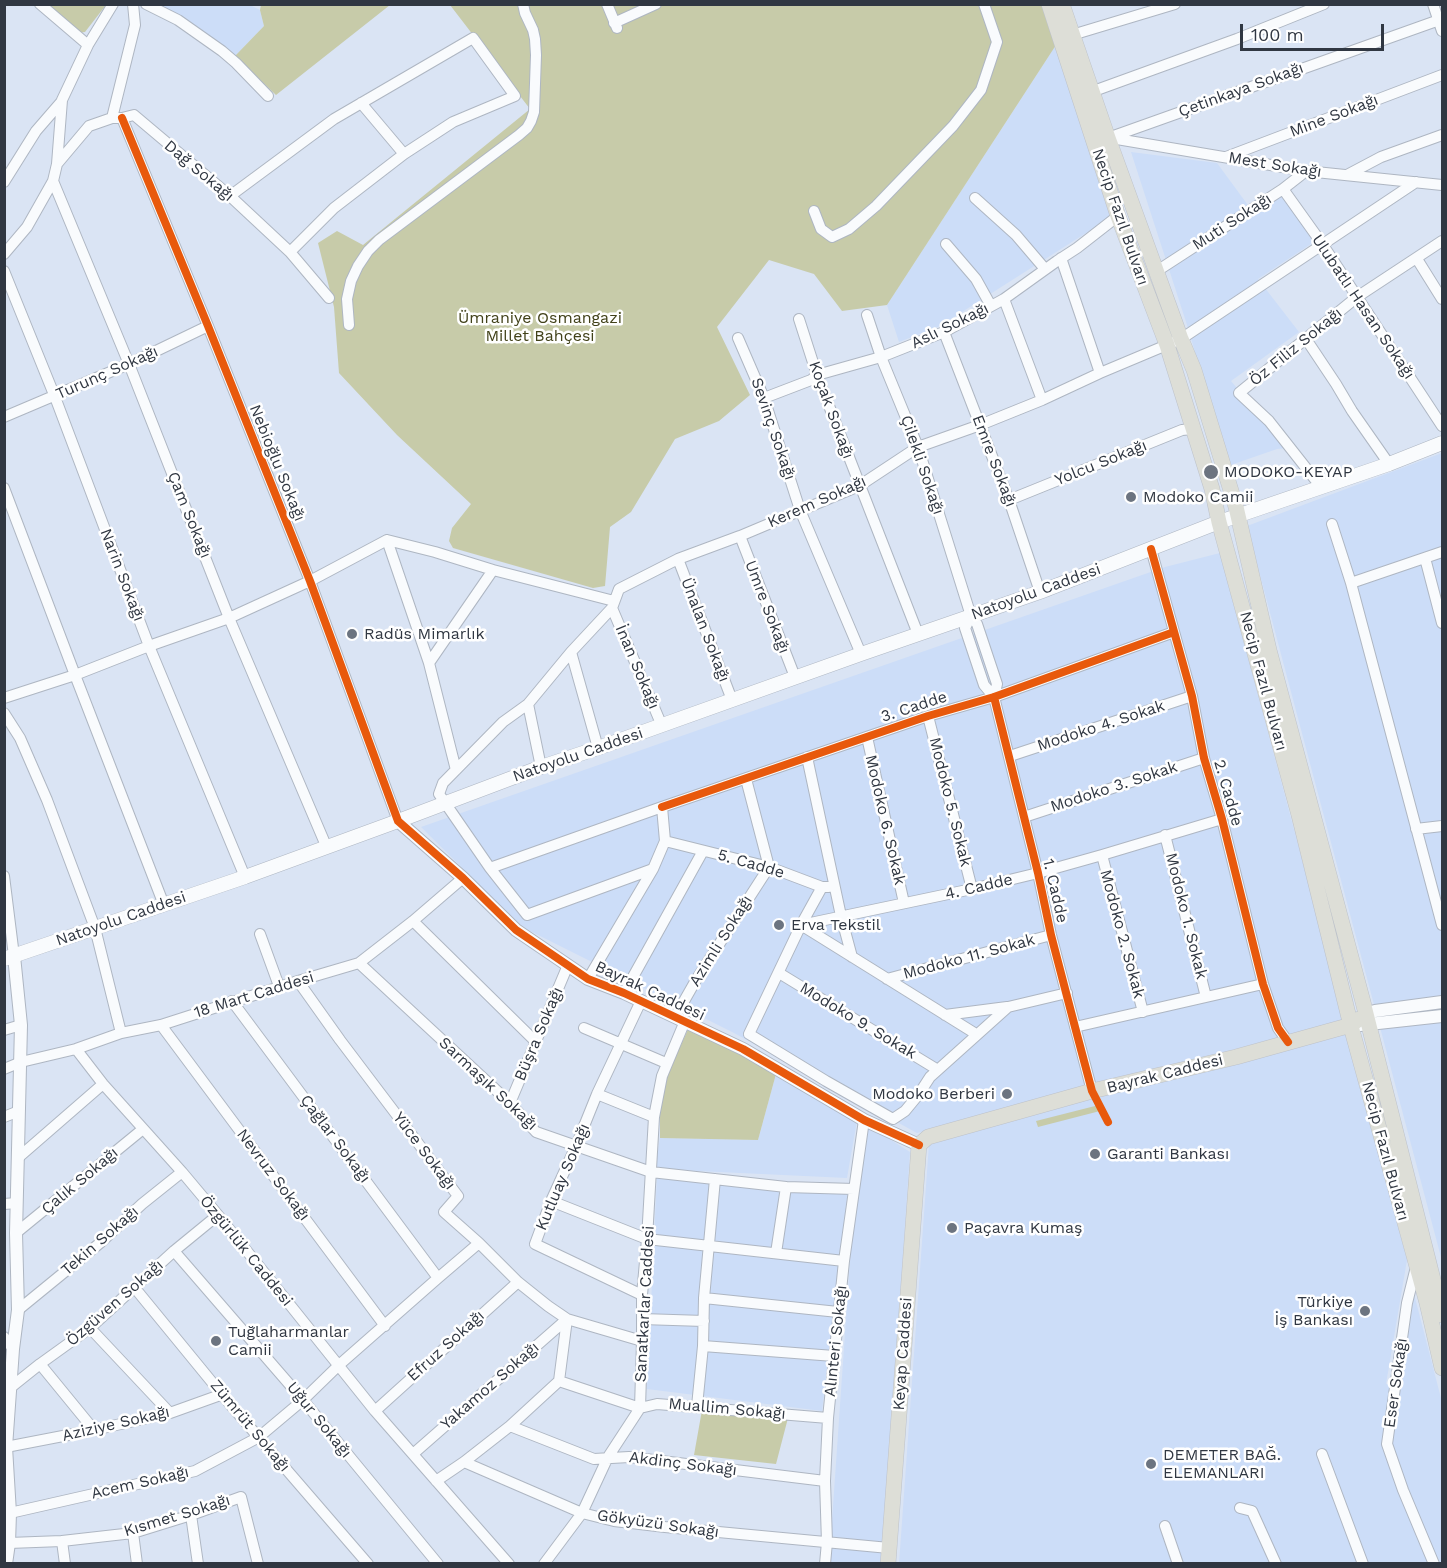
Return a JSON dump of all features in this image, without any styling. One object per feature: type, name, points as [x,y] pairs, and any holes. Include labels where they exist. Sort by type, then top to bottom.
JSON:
[{"type":"main road","name":"Necip Fazıl Bulvarı","points":[[1049,4],[1118,216],[1174,342],[1194,370],[1237,511],[1269,650],[1443,1315]]},
{"type":"main road","name":"Necip Fazıl Bulvarı","points":[[1062,4],[1091,92],[1157,271],[1193,429],[1212,489],[1299,815],[1351,1025],[1443,1368]]},
{"type":"main road","name":"Natoyolu Caddesi","points":[[9,957],[327,848],[541,766],[662,726],[1040,592],[1151,549],[1178,533],[1218,517],[1321,487],[1443,443]]},
{"type":"main road","points":[[1351,1025],[1366,1020]]},
{"type":"main road","name":"Bayrak Caddesi","points":[[919,1145],[928,1137],[1092,1091],[1236,1057],[1351,1025]]},
{"type":"main road","name":"Keyap Caddesi","points":[[888,1556],[919,1145]]},
{"type":"street","points":[[40,4],[88,45]]},
{"type":"street","points":[[4,182],[36,131],[62,100],[88,45],[113,4]]},
{"type":"street","points":[[57,164],[89,126],[117,118],[135,25],[133,4]]},
{"type":"street","points":[[146,4],[178,20],[222,51],[268,96]]},
{"type":"street","points":[[349,326],[347,299],[351,281],[368,251],[379,240],[519,135],[531,121],[536,55],[533,30],[525,13],[524,4]]},
{"type":"street","points":[[607,4],[616,26],[656,4]]},
{"type":"street","points":[[814,211],[821,230],[832,237],[849,229],[876,206],[953,126],[981,90],[997,42],[984,4]]},
{"type":"street","points":[[1072,35],[1175,4]]},
{"type":"street","points":[[1091,92],[1238,39],[1324,4]]},
{"type":"street","points":[[1433,4],[1441,23]]},
{"type":"street","name":"Çetinkaya Sokağı","points":[[1108,138],[1441,23]]},
{"type":"street","points":[[230,196],[334,118],[473,38],[515,96],[453,122],[404,154],[334,208],[290,252]]},
{"type":"street","name":"Mine Sokağı","points":[[1226,157],[1443,75]]},
{"type":"street","points":[[4,254],[27,227],[54,181],[62,100]]},
{"type":"street","points":[[361,103],[404,154]]},
{"type":"street","name":"Dağ Sokağı","points":[[117,118],[134,116],[230,196],[290,252],[329,298]]},
{"type":"street","name":"Nebioğlu Sokağı","points":[[117,118],[208,326],[310,581],[398,821]]},
{"type":"street","points":[[1347,175],[1381,157],[1443,135]]},
{"type":"street","points":[[1098,156],[1108,138]]},
{"type":"street","name":"Mest Sokağı","points":[[1108,138],[1306,171],[1443,185]]},
{"type":"street","name":"Muti Sokağı","points":[[1157,271],[1283,189],[1306,171]]},
{"type":"street","name":"Çam Sokağı","points":[[54,181],[229,618],[327,848]]},
{"type":"street","name":"Kerem Sokağı","points":[[444,804],[438,794],[443,783],[504,722],[528,704],[613,605],[619,589],[678,560],[859,486],[918,447],[1042,400],[1174,342],[1416,182]]},
{"type":"street","name":"Ulubatlı Hasan Sokağı","points":[[1283,189],[1323,245],[1443,426]]},
{"type":"street","points":[[975,198],[1016,235],[1045,269]]},
{"type":"street","name":"Aslı Sokağı","points":[[764,398],[811,380],[818,375],[881,357],[944,333],[1004,299],[1118,216]]},
{"type":"street","name":"Öz Filiz Sokağı","points":[[1321,487],[1269,421],[1239,393],[1357,297],[1443,241]]},
{"type":"street","points":[[946,244],[976,279],[991,306]]},
{"type":"street","points":[[1060,258],[1100,373]]},
{"type":"street","points":[[1417,259],[1443,298]]},
{"type":"street","name":"Narin Sokağı","points":[[4,272],[55,397],[149,646],[245,877]]},
{"type":"street","points":[[1004,299],[1042,400]]},
{"type":"street","name":"Çilekli Sokağı","points":[[867,315],[881,357],[918,447],[971,616],[965,628],[984,684],[994,697]]},
{"type":"street","name":"Koçak Sokağı","points":[[799,319],[859,486],[918,634]]},
{"type":"street","name":"Turunç Sokağı","points":[[4,417],[129,364],[208,326]]},
{"type":"street","name":"Emre Sokağı","points":[[944,333],[1009,500],[1040,592]]},
{"type":"street","name":"Sevinç Sokağı","points":[[738,338],[764,398],[800,510],[861,654]]},
{"type":"street","points":[[1306,339],[1389,464]]},
{"type":"street","name":"Yolcu Sokağı","points":[[1009,500],[1182,430],[1193,429]]},
{"type":"street","points":[[4,488],[164,904]]},
{"type":"street","points":[[1332,524],[1351,583],[1443,925]]},
{"type":"street","name":"Umre Sokağı","points":[[740,536],[795,677]]},
{"type":"street","points":[[387,540],[429,663],[456,770]]},
{"type":"street","points":[[4,698],[75,675],[229,618],[310,581],[387,540],[613,605]]},
{"type":"street","name":"2. Cadde","points":[[1151,549],[1192,696],[1204,758],[1222,819],[1263,984],[1278,1028],[1288,1042]]},
{"type":"street","points":[[1351,583],[1443,552]]},
{"type":"street","points":[[1425,558],[1443,623]]},
{"type":"street","name":"Ünalan Sokağı","points":[[678,560],[732,700]]},
{"type":"street","points":[[429,663],[493,570]]},
{"type":"street","name":"İnan Sokağı","points":[[613,605],[662,726]]},
{"type":"street","name":"3. Cadde","points":[[490,867],[928,716],[994,697],[1174,632]]},
{"type":"street","points":[[571,652],[598,748]]},
{"type":"street","name":"Modoko 4. Sokak","points":[[1010,756],[1192,696]]},
{"type":"street","name":"1. Cadde","points":[[994,697],[1010,756],[1051,935],[1092,1091]]},
{"type":"street","points":[[528,704],[541,766]]},
{"type":"street","points":[[4,712],[20,738],[47,800],[95,928],[121,1033]]},
{"type":"street","name":"Modoko 5. Sokak","points":[[928,716],[972,889]]},
{"type":"street","name":"Modoko 6. Sokak","points":[[867,737],[904,903]]},
{"type":"street","points":[[807,757],[852,957]]},
{"type":"street","name":"Modoko 3. Sokak","points":[[1024,817],[1204,758]]},
{"type":"street","points":[[746,779],[769,867]]},
{"type":"street","points":[[444,804],[527,915],[653,869]]},
{"type":"street","points":[[588,979],[653,869],[665,841],[662,807]]},
{"type":"street","name":"4. Cadde","points":[[801,925],[1038,873],[1222,819]]},
{"type":"street","name":"Bayrak Caddesi","points":[[398,821],[463,878],[516,930],[588,979],[624,993],[742,1049],[864,1120],[919,1145]]},
{"type":"street","points":[[1416,829],[1443,826]]},
{"type":"street","name":"Modoko 1. Sokak","points":[[1166,835],[1206,997]]},
{"type":"street","name":"5. Cadde","points":[[665,841],[769,867],[822,887],[835,887]]},
{"type":"street","points":[[624,993],[703,851]]},
{"type":"street","name":"Modoko 2. Sokak","points":[[1102,855],[1143,1012]]},
{"type":"street","name":"Azimli Sokağı","points":[[680,1019],[696,980],[769,867]]},
{"type":"street","points":[[5,878],[9,957],[21,1025],[18,1157],[11,1204],[16,1233],[18,1310],[6,1447],[10,1513],[6,1563]]},
{"type":"street","name":"18 Mart Caddesi","points":[[4,1069],[21,1062],[76,1049],[121,1033],[161,1025],[279,986],[359,963],[463,878]]},
{"type":"street","points":[[822,887],[801,925],[749,1034],[893,1119],[905,1112],[930,1077],[1008,1007]]},
{"type":"street","points":[[412,921],[536,1042]]},
{"type":"street","points":[[801,925],[976,1035]]},
{"type":"street","points":[[260,934],[279,986]]},
{"type":"street","name":"Modoko 11. Sokak","points":[[888,979],[1051,935]]},
{"type":"street","name":"Sarmaşık Sokağı","points":[[359,963],[510,1103],[536,1132],[651,1172],[786,1187],[854,1189]]},
{"type":"street","name":"Büşra Sokağı","points":[[510,1103],[568,965]]},
{"type":"street","name":"Modoko 9. Sokak","points":[[779,973],[938,1070]]},
{"type":"street","name":"Yüce Sokağı","points":[[298,981],[458,1196],[444,1212],[518,1282],[567,1319],[642,1341]]},
{"type":"street","points":[[1075,1027],[1263,984]]},
{"type":"street","points":[[945,1015],[1008,1007],[1067,993]]},
{"type":"street","name":"Çağlar Sokağı","points":[[232,1001],[438,1278]]},
{"type":"street","name":"Kutluay Sokağı","points":[[641,1001],[597,1094],[534,1244],[642,1295]]},
{"type":"street","points":[[1366,1020],[1375,1011],[1443,1002]]},
{"type":"street","points":[[1366,1020],[1443,1016]]},
{"type":"street","name":"Sanatkarlar Caddesi","points":[[640,1408],[642,1295],[654,1118],[662,1076],[680,1019]]},
{"type":"street","points":[[4,1030],[21,1025]]},
{"type":"street","name":"Nevruz Sokağı","points":[[161,1025],[385,1326]]},
{"type":"street","points":[[584,1028],[666,1063]]},
{"type":"street","name":"Özgürlük Caddesi","points":[[76,1049],[103,1084],[218,1215],[375,1411],[509,1563]]},
{"type":"street","points":[[18,1157],[103,1084]]},
{"type":"street","points":[[597,1094],[654,1118]]},
{"type":"street","points":[[4,1117],[20,1111]]},
{"type":"street","name":"Alınteri Sokağı","points":[[825,1563],[828,1418],[844,1261],[864,1120]]},
{"type":"street","name":"Çalık Sokağı","points":[[16,1233],[143,1129]]},
{"type":"street","name":"Tekin Sokağı","points":[[18,1310],[182,1172]]},
{"type":"street","points":[[697,1406],[715,1179]]},
{"type":"street","points":[[776,1253],[786,1187]]},
{"type":"street","points":[[551,1201],[647,1239],[844,1261]]},
{"type":"street","name":"Özgüven Sokağı","points":[[10,1388],[90,1328],[174,1251],[218,1215]]},
{"type":"street","name":"Acem Sokağı","points":[[10,1513],[195,1471],[259,1437],[479,1243]]},
{"type":"street","name":"Uğur Sokağı","points":[[174,1251],[303,1400],[438,1563]]},
{"type":"street","name":"Eser Sokağı","points":[[1417,1266],[1407,1303],[1386,1444],[1434,1563]]},
{"type":"street","name":"Efruz Sokağı","points":[[375,1411],[518,1282]]},
{"type":"street","name":"Zümrüt Sokağı","points":[[134,1287],[368,1563]]},
{"type":"street","points":[[704,1299],[838,1312]]},
{"type":"street","points":[[436,1481],[510,1426],[560,1381],[567,1319]]},
{"type":"street","name":"Yakamoz Sokağı","points":[[413,1454],[567,1319]]},
{"type":"street","points":[[642,1320],[704,1321]]},
{"type":"street","points":[[90,1328],[170,1413]]},
{"type":"street","points":[[4,1337],[13,1349]]},
{"type":"street","points":[[703,1346],[834,1356]]},
{"type":"street","points":[[40,1364],[94,1430]]},
{"type":"street","name":"Muallim Sokağı","points":[[560,1381],[640,1408],[657,1404],[697,1406],[828,1418]]},
{"type":"street","name":"Aziziye Sokağı","points":[[6,1447],[170,1413],[223,1394]]},
{"type":"street","points":[[544,1563],[582,1513],[608,1457],[640,1408]]},
{"type":"street","name":"Akdinç Sokağı","points":[[510,1426],[594,1459],[629,1457],[825,1481]]},
{"type":"street","points":[[1322,1454],[1363,1563]]},
{"type":"street","name":"Gökyüzü Sokağı","points":[[464,1462],[582,1513],[614,1521],[827,1542],[888,1556]]},
{"type":"street","name":"Kısmet Sokağı","points":[[9,1543],[62,1541],[133,1533],[241,1497],[258,1563]]},
{"type":"street","points":[[1240,1508],[1252,1511],[1276,1563]]},
{"type":"street","points":[[191,1515],[198,1563]]},
{"type":"street","points":[[1165,1526],[1178,1563]]},
{"type":"street","points":[[133,1533],[137,1563]]},
{"type":"street","points":[[62,1541],[65,1563]]},
{"type":"shaded area","points":[[162,5],[250,5],[260,10],[264,26],[235,56]]},
{"type":"shaded area","points":[[1058,42],[1119,212],[940,326],[899,342],[887,305]]},
{"type":"shaded area","points":[[1131,152],[1217,163],[1253,212],[1281,194],[1314,242],[1258,279],[1299,332],[1231,381],[1287,448],[1277,449],[1228,466],[1188,328]]},
{"type":"shaded area","points":[[1442,453],[1442,1261],[1247,526]]},
{"type":"shaded area","points":[[1220,553],[1345,1020],[917,1133],[734,1033],[522,927],[421,827],[1165,567]]},
{"type":"shaded area","points":[[1347,1031],[1407,1260],[1386,1384],[1393,1383],[1413,1290],[1442,1402],[1442,1563],[899,1564],[929,1144],[1099,1095]]},
{"type":"shaded area","points":[[776,1074],[858,1115],[847,1178],[655,1169],[660,1138],[758,1140]]},
{"type":"shaded area","points":[[872,1128],[910,1152],[882,1563],[829,1564],[859,1131]]},
{"type":"shaded area","points":[[657,1176],[848,1188],[822,1411],[647,1389]]},
{"type":"green space","points":[[43,5],[106,5],[85,32],[78,33]]},
{"type":"green space","points":[[261,5],[390,5],[276,95],[235,56],[264,26]]},
{"type":"green space","name":"Ümraniye Osmangazi Millet Bahçesi","points":[[450,5],[1042,5],[1058,42],[887,305],[842,311],[814,274],[769,260],[717,327],[750,395],[719,421],[675,439],[631,512],[610,527],[605,586],[593,588],[453,548],[449,541],[452,528],[471,504],[397,435],[339,373],[334,307],[318,243],[337,231],[363,245],[530,109]]},
{"type":"green space","points":[[690,1025],[776,1074],[758,1140],[660,1138],[660,1091]]},
{"type":"green space","points":[[1099,1105],[1100,1111],[1038,1127],[1036,1121]]},
{"type":"green space","points":[[702,1410],[788,1418],[776,1464],[694,1455]]},
{"type":"cycle path","points":[[122,118],[310,581],[398,821],[463,878],[516,930],[588,979],[624,993],[743,1049],[864,1120],[919,1145]]},
{"type":"cycle path","points":[[1151,549],[1192,696],[1204,758],[1222,819],[1263,984],[1278,1028],[1288,1042]]},
{"type":"cycle path","points":[[662,807],[928,716],[994,697],[1174,632]]},
{"type":"cycle path","points":[[994,697],[1051,935],[1092,1091],[1108,1122]]},
{"type":"place","name":"MODOKO-KEYAP","points":[[1211,472]]},
{"type":"place","name":"Modoko Camii","points":[[1131,497]]},
{"type":"place","name":"Radüs Mimarlık","points":[[352,634]]},
{"type":"place","name":"Erva Tekstil","points":[[779,925]]},
{"type":"place","name":"Modoko Berberi","points":[[1007,1094]]},
{"type":"place","name":"Garanti Bankası","points":[[1095,1154]]},
{"type":"place","name":"Paçavra Kumaş","points":[[952,1228]]},
{"type":"place","name":"Türkiye İş Bankası","points":[[1365,1311]]},
{"type":"place","name":"Tuğlaharmanlar Camii","points":[[216,1341]]},
{"type":"place","name":"DEMETER BAĞ. ELEMANLARI","points":[[1151,1464]]}]
